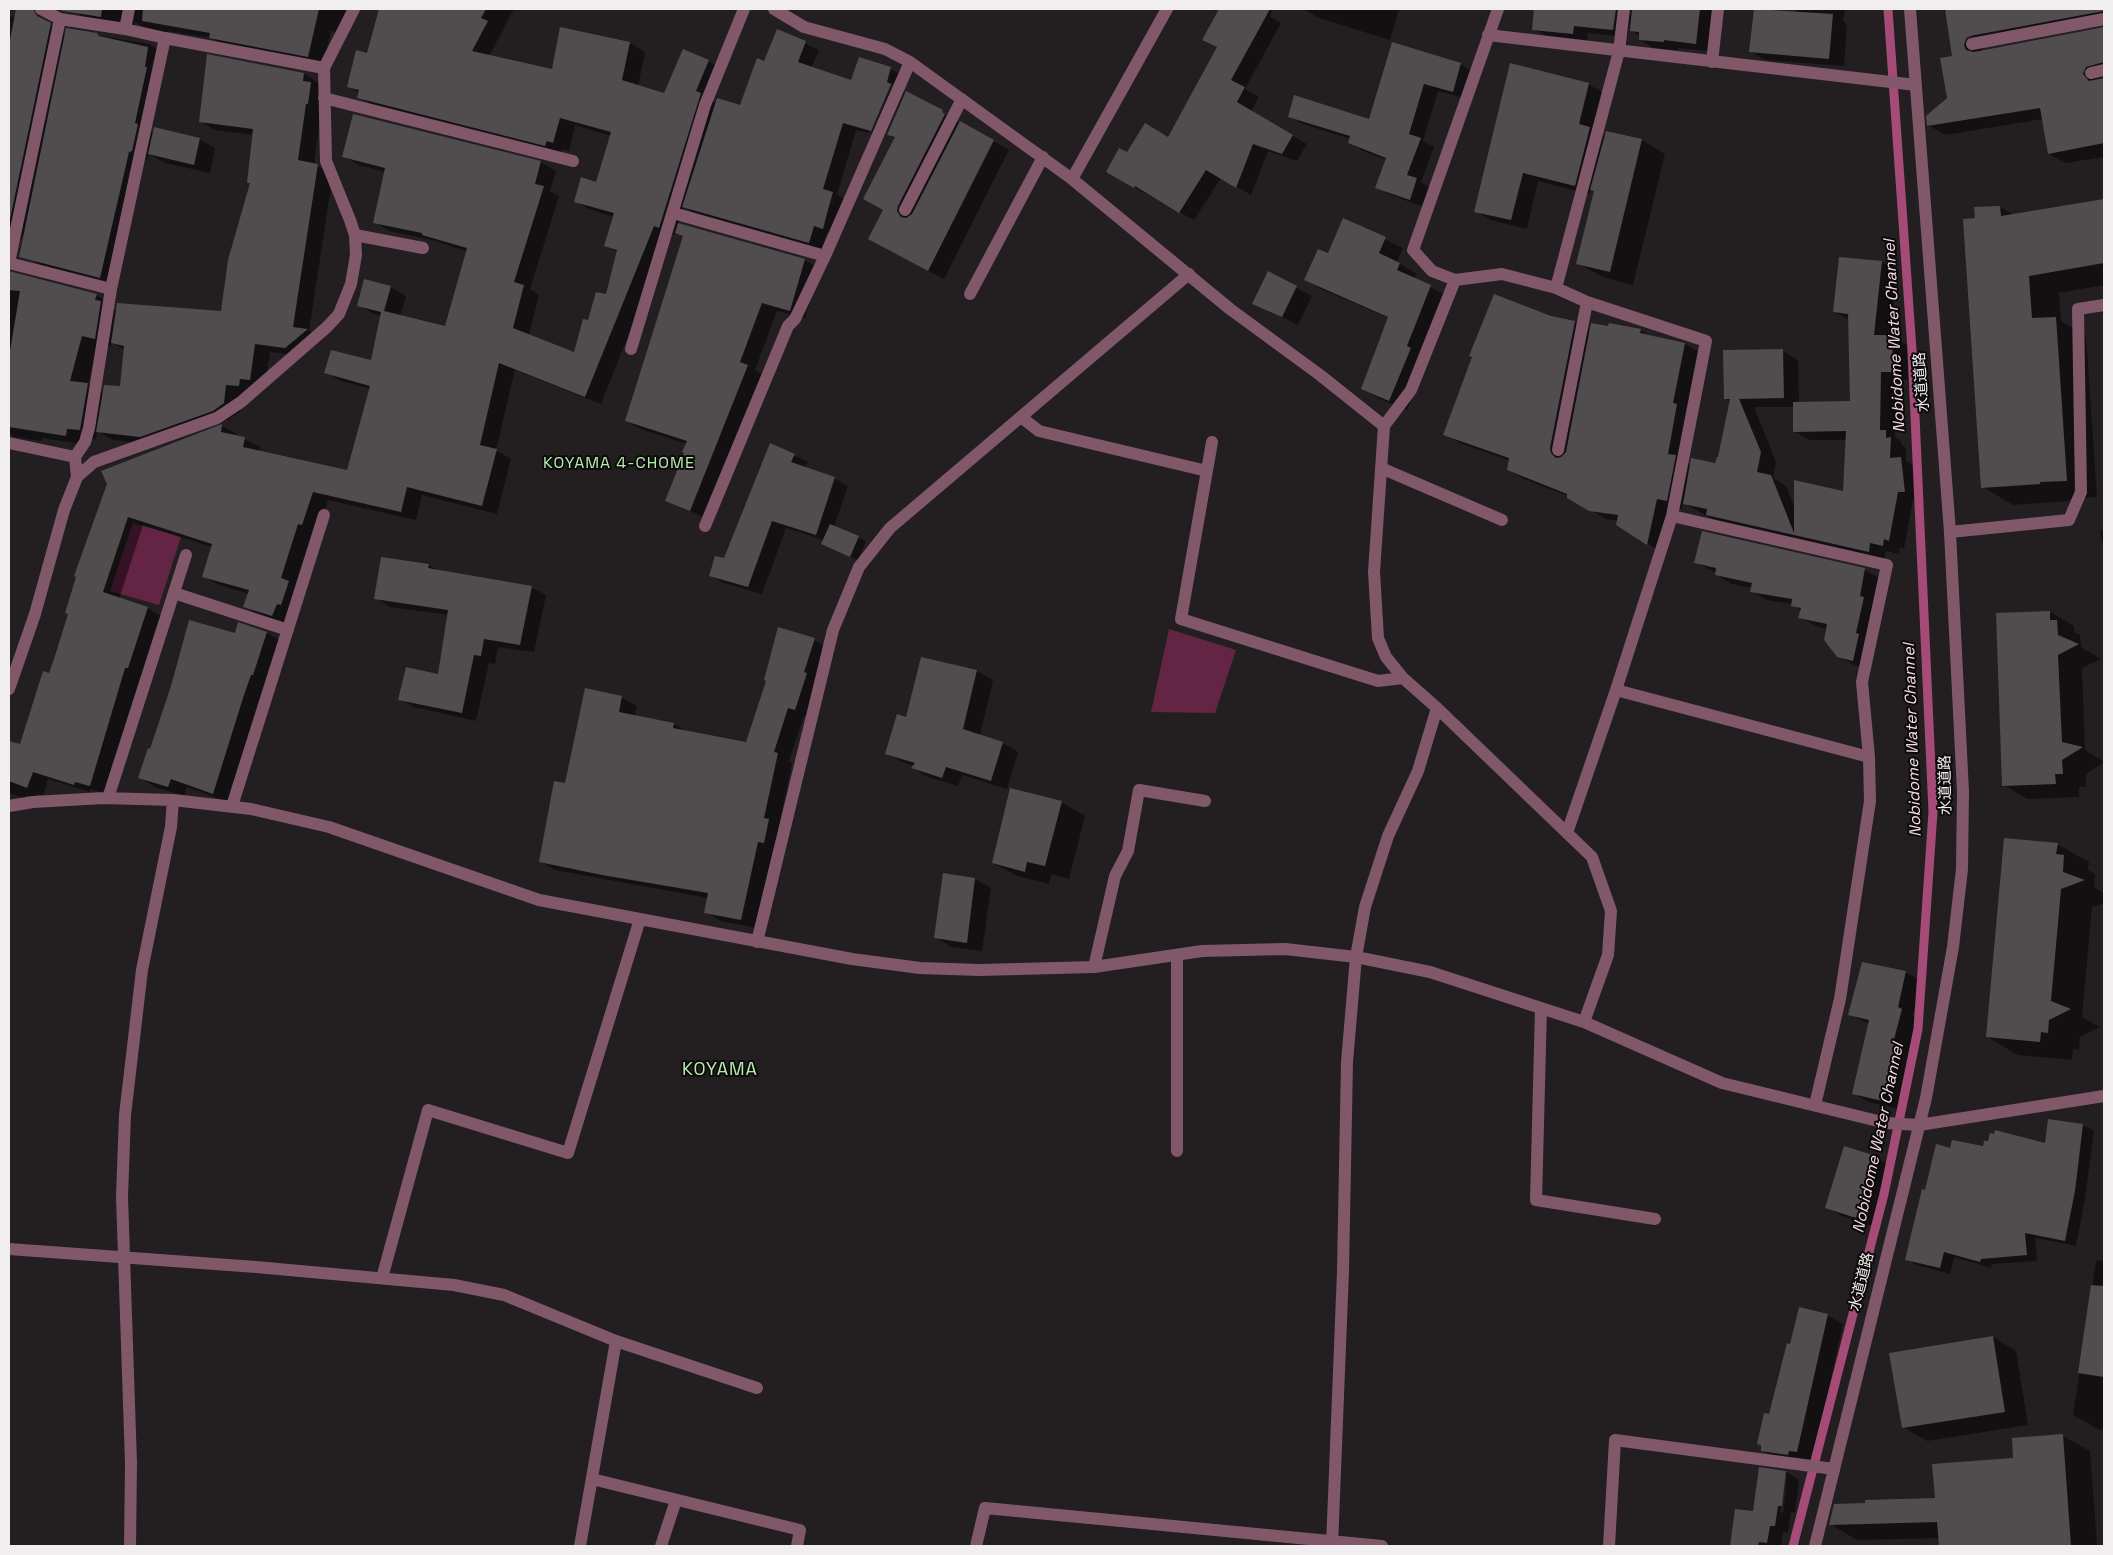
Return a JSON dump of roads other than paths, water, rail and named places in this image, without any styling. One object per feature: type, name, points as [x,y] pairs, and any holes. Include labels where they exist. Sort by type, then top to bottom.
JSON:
[{"type":"street","points":[[41,9],[60,19],[125,29],[324,68]]},
{"type":"street","points":[[125,29],[129,9]]},
{"type":"street","points":[[9,690],[35,614],[64,510],[77,477],[94,462],[216,418],[241,402],[328,327],[339,314],[351,284],[356,255],[355,235],[326,161],[324,68],[354,9]]},
{"type":"street","points":[[631,349],[705,105],[744,9]]},
{"type":"street","points":[[774,9],[804,27],[885,49],[910,62],[1072,179],[1230,309],[1320,375],[1384,426]]},
{"type":"street","points":[[1072,179],[1167,9]]},
{"type":"street","points":[[1556,288],[1619,51],[1624,9]]},
{"type":"street","points":[[1712,62],[1718,9]]},
{"type":"street","name":"水道道路","points":[[1814,1546],[1919,1125],[1953,947],[1962,869],[1964,792],[1950,532],[1910,9]]},
{"type":"street","points":[[1494,10],[1488,36],[1414,250],[1432,271],[1455,280],[1502,274],[1556,288],[1587,302],[1706,341],[1672,516],[1616,690],[1567,833]]},
{"type":"street","points":[[60,19],[9,262],[111,289]]},
{"type":"street","points":[[1972,44],[2104,20]]},
{"type":"street","points":[[1488,36],[1883,82],[1916,84]]},
{"type":"street","points":[[77,477],[75,457],[85,442],[111,289],[165,38]]},
{"type":"street","points":[[705,526],[788,326],[795,319],[825,256],[910,62]]},
{"type":"street","points":[[2091,73],[2104,70]]},
{"type":"street","points":[[324,98],[574,161]]},
{"type":"street","points":[[905,210],[962,99]]},
{"type":"street","points":[[970,294],[1043,157]]},
{"type":"street","points":[[673,213],[825,256]]},
{"type":"street","points":[[355,235],[423,248]]},
{"type":"street","points":[[757,942],[833,630],[859,567],[890,528],[1189,274]]},
{"type":"street","points":[[1455,280],[1411,390],[1384,426],[1374,572],[1378,638],[1386,657],[1403,678],[1437,708],[1592,857],[1611,911],[1608,955],[1584,1022]]},
{"type":"street","points":[[1558,450],[1587,302]]},
{"type":"street","points":[[1950,532],[2068,520],[2081,492],[2078,309],[2104,305]]},
{"type":"street","points":[[1022,417],[1039,431],[1206,471]]},
{"type":"street","points":[[1212,442],[1181,619],[1378,681],[1403,678]]},
{"type":"street","points":[[9,443],[75,457]]},
{"type":"street","points":[[1380,468],[1502,520]]},
{"type":"street","points":[[232,806],[324,515]]},
{"type":"street","points":[[1672,516],[1886,565],[1862,682],[1869,757],[1870,801],[1841,989],[1815,1106]]},
{"type":"street","points":[[108,798],[186,555]]},
{"type":"street","points":[[174,593],[288,630]]},
{"type":"street","points":[[1616,690],[1869,757]]},
{"type":"street","points":[[1333,1544],[1344,1270],[1347,1062],[1356,957],[1365,907],[1388,836],[1418,771],[1437,708]]},
{"type":"street","points":[[1094,967],[1115,876],[1128,851],[1139,790],[1205,801]]},
{"type":"street","points":[[9,806],[33,802],[108,798],[173,800],[251,809],[329,827],[539,900],[852,959],[920,968],[980,970],[1094,967],[1202,951],[1285,949],[1356,957],[1430,972],[1584,1022],[1722,1083],[1886,1123],[1919,1125],[2104,1096]]},
{"type":"street","points":[[130,1546],[132,1463],[122,1197],[125,1115],[142,970],[170,827],[173,800]]},
{"type":"street","points":[[382,1278],[428,1110],[568,1153],[640,919]]},
{"type":"street","points":[[1177,955],[1177,1151]]},
{"type":"street","points":[[1541,1008],[1536,1200],[1655,1219]]},
{"type":"street","points":[[9,1248],[454,1285],[504,1295],[616,1341],[757,1388]]},
{"type":"street","points":[[580,1546],[616,1341]]},
{"type":"street","points":[[1609,1546],[1615,1440],[1834,1469]]},
{"type":"street","points":[[592,1479],[800,1530],[797,1546]]},
{"type":"street","points":[[661,1546],[676,1500]]},
{"type":"street","points":[[976,1546],[985,1508],[1333,1544],[1382,1546]]},
{"type":"waterway","name":"Nobidome Water Channel","points":[[1793,1546],[1884,1194],[1918,1029],[1933,812],[1912,350],[1888,9]]},
{"type":"district","name":"KOYAMA 4-CHOME","points":[[619,464]]},
{"type":"district","name":"KOYAMA","points":[[720,1070]]}]
